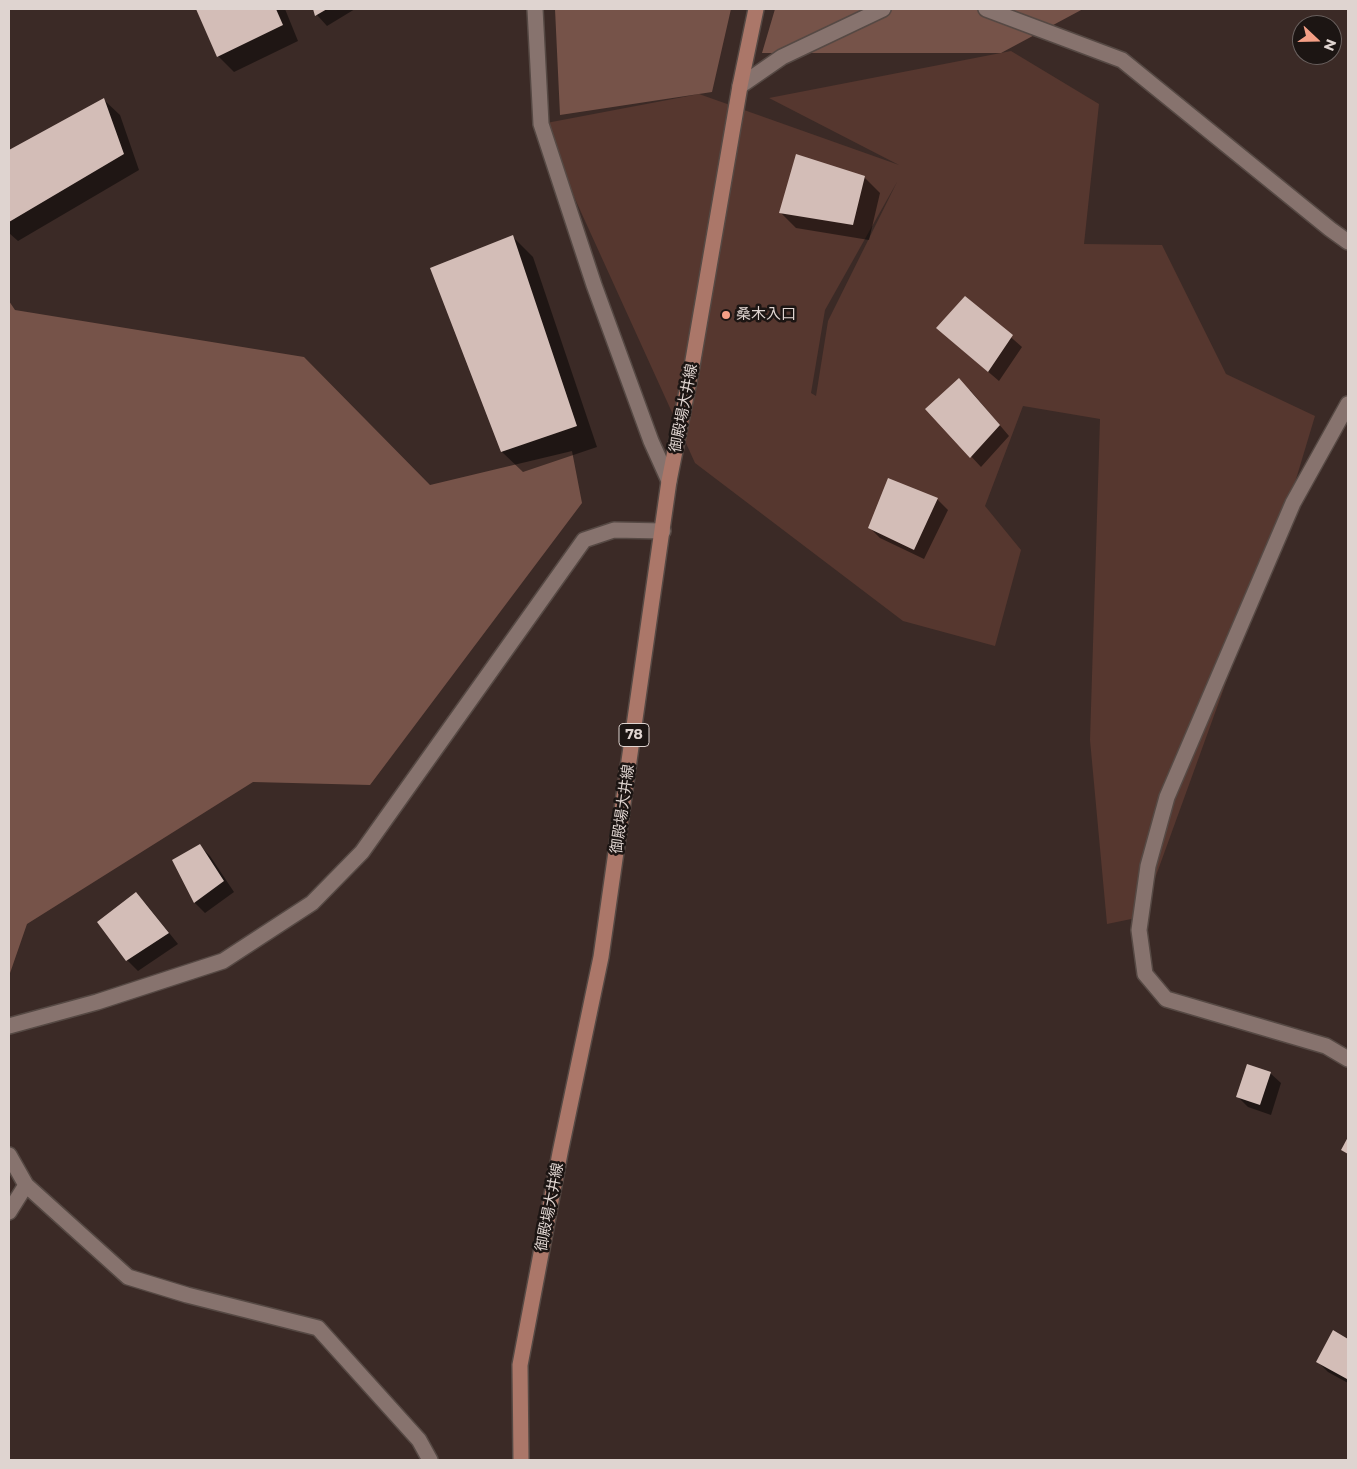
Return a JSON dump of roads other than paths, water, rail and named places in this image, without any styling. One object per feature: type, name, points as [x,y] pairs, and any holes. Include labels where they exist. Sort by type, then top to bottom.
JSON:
[{"type":"main road","name":"御殿場大井線","points":[[521,1460],[520,1365],[560,1153],[601,957],[670,481],[692,366],[740,86],[756,9]]},
{"type":"street","points":[[535,9],[541,124],[594,285],[651,441],[670,481]]},
{"type":"street","points":[[740,86],[782,57],[883,9]]},
{"type":"street","points":[[986,9],[1122,60],[1348,242]]},
{"type":"street","points":[[1348,404],[1293,503],[1167,797],[1148,866],[1139,930],[1145,974],[1166,998],[1326,1046],[1348,1059]]},
{"type":"street","points":[[9,1026],[98,1002],[223,962],[312,903],[362,852],[584,540],[614,530],[664,531]]},
{"type":"street","points":[[9,1155],[26,1185],[128,1276],[187,1295],[318,1328],[419,1440],[430,1460]]},
{"type":"street","points":[[9,1212],[26,1185]]},
{"type":"place","name":"桑木入口","points":[[726,315]]}]
